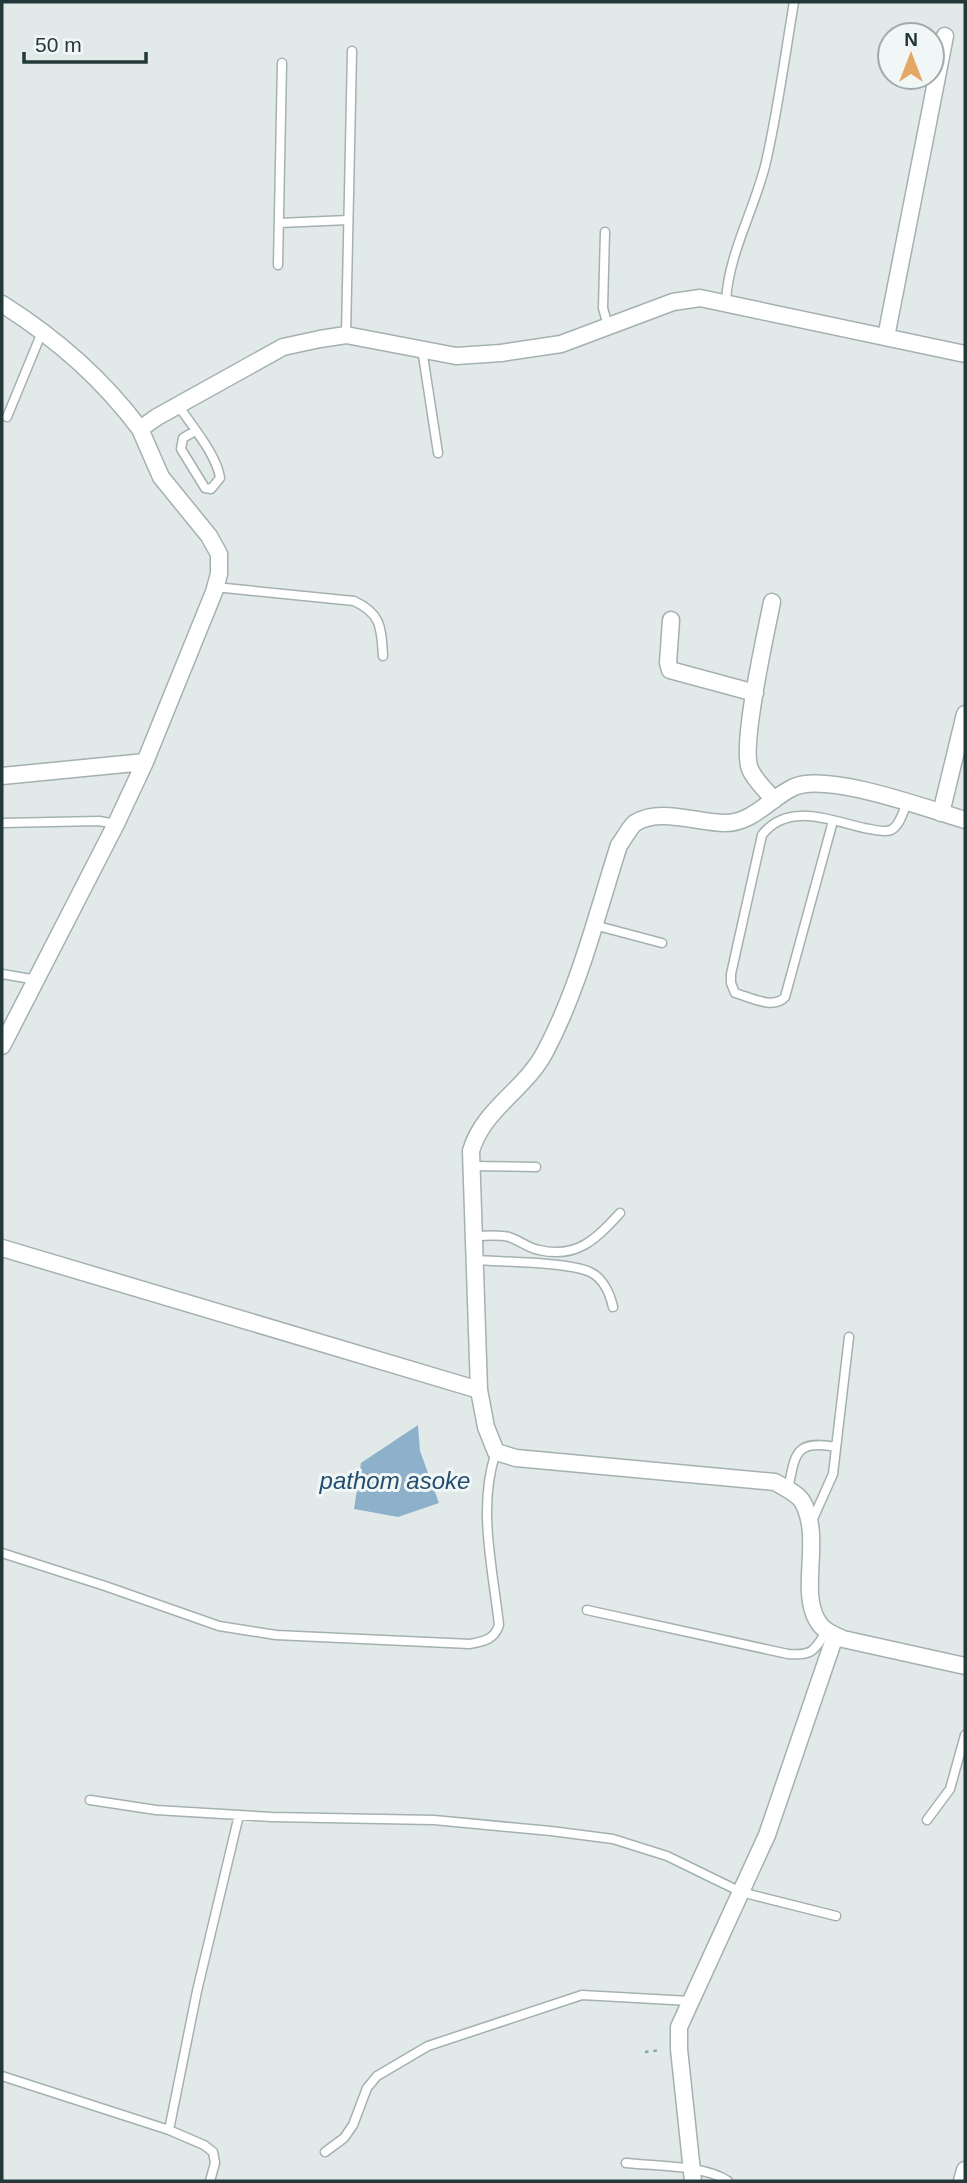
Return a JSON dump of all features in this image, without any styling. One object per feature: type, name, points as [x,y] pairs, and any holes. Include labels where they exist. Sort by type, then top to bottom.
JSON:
[{"type":"street","points":[[886,337],[934,91]]},
{"type":"street","points":[[140,429],[283,347],[346,335],[456,356],[501,353],[561,344],[673,302],[700,298],[965,354]]},
{"type":"street","points":[[2,304],[43,331],[99,378],[140,429],[161,477],[209,536],[219,554],[219,574],[215,587],[145,762],[2,1046]]},
{"type":"street","points":[[772,602],[755,692],[748,756],[750,769],[774,800]]},
{"type":"street","points":[[671,620],[668,663],[670,670],[755,692]]},
{"type":"street","points":[[942,813],[965,714]]},
{"type":"street","points":[[2,776],[145,762]]},
{"type":"street","points":[[965,820],[849,786],[822,784],[796,786],[741,821],[726,824],[676,817],[653,818],[635,824],[619,845],[563,1016],[543,1056],[523,1082],[490,1115],[476,1135],[471,1151],[479,1390],[486,1427],[496,1452],[516,1458],[775,1482],[801,1499],[811,1524],[811,1603],[816,1620],[831,1634],[842,1639],[965,1666]]},
{"type":"street","points":[[2,1248],[479,1390]]},
{"type":"street","points":[[692,2176],[679,2027],[767,1835],[831,1634]]},
{"type":"street","points":[[962,2181],[965,2170]]},
{"type":"lane","points":[[726,302],[727,277],[752,211],[766,162],[794,2]]},
{"type":"lane","points":[[346,335],[352,51]]},
{"type":"lane","points":[[278,265],[282,63]]},
{"type":"lane","points":[[279,223],[348,220]]},
{"type":"lane","points":[[605,232],[603,308],[608,326]]},
{"type":"lane","points":[[7,417],[43,331]]},
{"type":"lane","points":[[422,349],[438,453]]},
{"type":"lane","points":[[178,405],[195,431],[218,468],[220,478],[211,489],[205,488],[181,449],[183,438],[195,431]]},
{"type":"lane","points":[[215,587],[354,601],[366,607],[380,626],[383,656]]},
{"type":"lane","points":[[833,821],[785,997],[780,1003],[773,1004],[735,993],[731,974],[762,835],[778,820],[787,816],[803,815],[889,831],[897,826],[907,803]]},
{"type":"lane","points":[[2,823],[99,821],[116,824]]},
{"type":"lane","points":[[594,925],[662,943]]},
{"type":"lane","points":[[2,974],[37,980]]},
{"type":"lane","points":[[472,1166],[536,1167]]},
{"type":"lane","points":[[475,1236],[508,1237],[537,1250],[571,1251],[595,1240],[620,1213]]},
{"type":"lane","points":[[476,1260],[565,1267],[590,1272],[610,1293],[614,1307]]},
{"type":"lane","points":[[811,1524],[833,1474],[849,1337]]},
{"type":"lane","points":[[788,1490],[794,1458],[799,1450],[816,1443],[836,1447]]},
{"type":"lane","points":[[2,1553],[219,1626],[276,1635],[470,1644],[487,1640],[495,1634],[499,1625],[487,1520],[489,1471],[496,1452]]},
{"type":"lane","points":[[587,1610],[805,1656],[831,1634]]},
{"type":"lane","points":[[927,1820],[950,1788],[965,1735]]},
{"type":"lane","points":[[90,1800],[156,1810],[239,1815],[434,1820],[613,1839],[667,1856],[741,1892],[836,1916]]},
{"type":"lane","points":[[169,2130],[197,1992],[239,1815]]},
{"type":"lane","points":[[326,2152],[344,2138],[353,2125],[367,2088],[377,2076],[428,2046],[582,1995],[690,2001]]},
{"type":"lane","points":[[2,2076],[169,2130],[204,2145],[213,2152],[215,2163],[210,2181]]},
{"type":"lane","points":[[626,2163],[728,2181]]},
{"type":"water","name":"pathom asoke","points":[[418,1425],[420,1451],[439,1503],[398,1517],[354,1509],[361,1463]]}]
